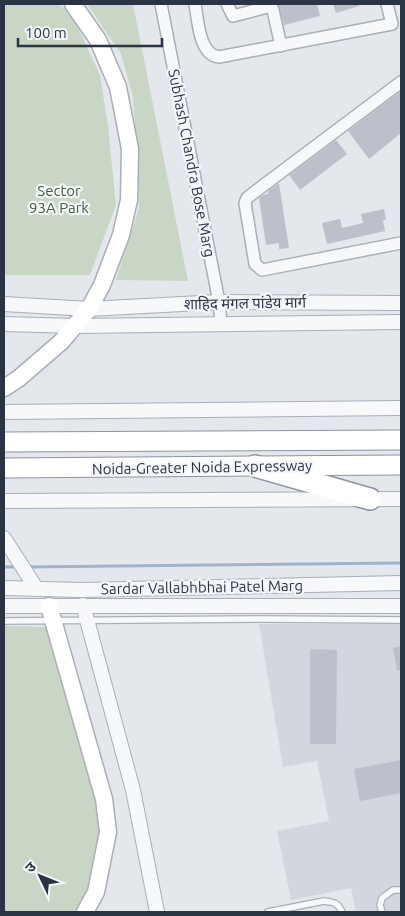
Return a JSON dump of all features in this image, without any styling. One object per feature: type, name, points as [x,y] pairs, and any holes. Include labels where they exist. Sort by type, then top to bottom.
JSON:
[{"type":"highway","name":"Noida-Greater Noida Expressway","points":[[4,442],[401,440]]},
{"type":"highway","name":"Noida-Greater Noida Expressway","points":[[4,468],[401,465]]},
{"type":"highway","points":[[255,466],[370,499]]},
{"type":"main road","points":[[4,388],[39,362],[61,342],[89,309],[102,285],[121,236],[129,200],[130,149],[118,88],[98,40],[73,4]]},
{"type":"main road","points":[[51,614],[104,799],[108,832],[96,892],[85,912]]},
{"type":"street","name":"Subhash Chandra Bose Marg","points":[[161,4],[219,302],[221,323]]},
{"type":"street","points":[[195,4],[204,46],[212,56],[219,57],[397,23],[387,4]]},
{"type":"street","points":[[227,4],[232,16],[269,6],[272,8],[281,46]]},
{"type":"street","points":[[401,82],[252,194],[245,203],[245,209],[255,264],[262,270],[401,243]]},
{"type":"street","name":"शाहिद मंगल पांडेय मार्ग","points":[[4,304],[89,309],[219,302],[401,303]]},
{"type":"street","points":[[4,324],[76,326],[401,322]]},
{"type":"street","points":[[4,412],[401,408]]},
{"type":"street","points":[[4,501],[401,499]]},
{"type":"street","points":[[4,538],[36,588]]},
{"type":"street","name":"Sardar Vallabhbhai Patel Marg","points":[[4,588],[82,590],[401,583]]},
{"type":"street","points":[[83,605],[133,790],[157,912]]},
{"type":"street","name":"Sardar Vallabhbhai Patel Marg","points":[[4,606],[51,614],[83,605],[261,612],[401,606]]},
{"type":"lane","points":[[4,621],[51,614],[88,621],[261,612],[401,620]]},
{"type":"lane","points":[[382,912],[380,905],[382,898],[393,890],[401,890]]},
{"type":"lane","points":[[268,912],[324,901],[334,902],[342,912]]},
{"type":"shaded area","points":[[259,624],[401,624],[401,912],[356,912],[351,888],[291,900],[277,831],[329,821],[317,761],[283,767]]},
{"type":"green space","name":"Sector 93A Park","points":[[4,4],[58,4],[71,13],[100,75],[108,126],[116,205],[90,275],[4,275]]},
{"type":"green space","points":[[87,4],[133,4],[188,281],[116,280],[139,208],[133,97],[121,54]]},
{"type":"green space","points":[[4,626],[48,627],[96,801],[100,832],[88,890],[81,905],[74,912],[4,912]]},
{"type":"building","points":[[278,4],[317,4],[320,16],[284,25]]},
{"type":"building","points":[[333,4],[359,4],[359,6],[336,13]]},
{"type":"building","points":[[401,91],[401,133],[369,159],[348,131]]},
{"type":"building","points":[[336,140],[347,154],[300,190],[289,175]]},
{"type":"building","points":[[279,183],[289,248],[279,249],[279,243],[266,245],[259,198],[268,194],[268,191]]},
{"type":"building","points":[[384,209],[385,231],[327,244],[322,223],[340,219],[342,228],[363,223],[361,214]]},
{"type":"building","points":[[401,646],[401,670],[397,671],[393,648]]},
{"type":"building","points":[[310,649],[337,650],[336,744],[310,744]]},
{"type":"building","points":[[401,760],[401,793],[360,801],[354,769]]},
{"type":"waterway","points":[[27,567],[401,563]]},
{"type":"waterway","points":[[4,567],[18,567]]}]
